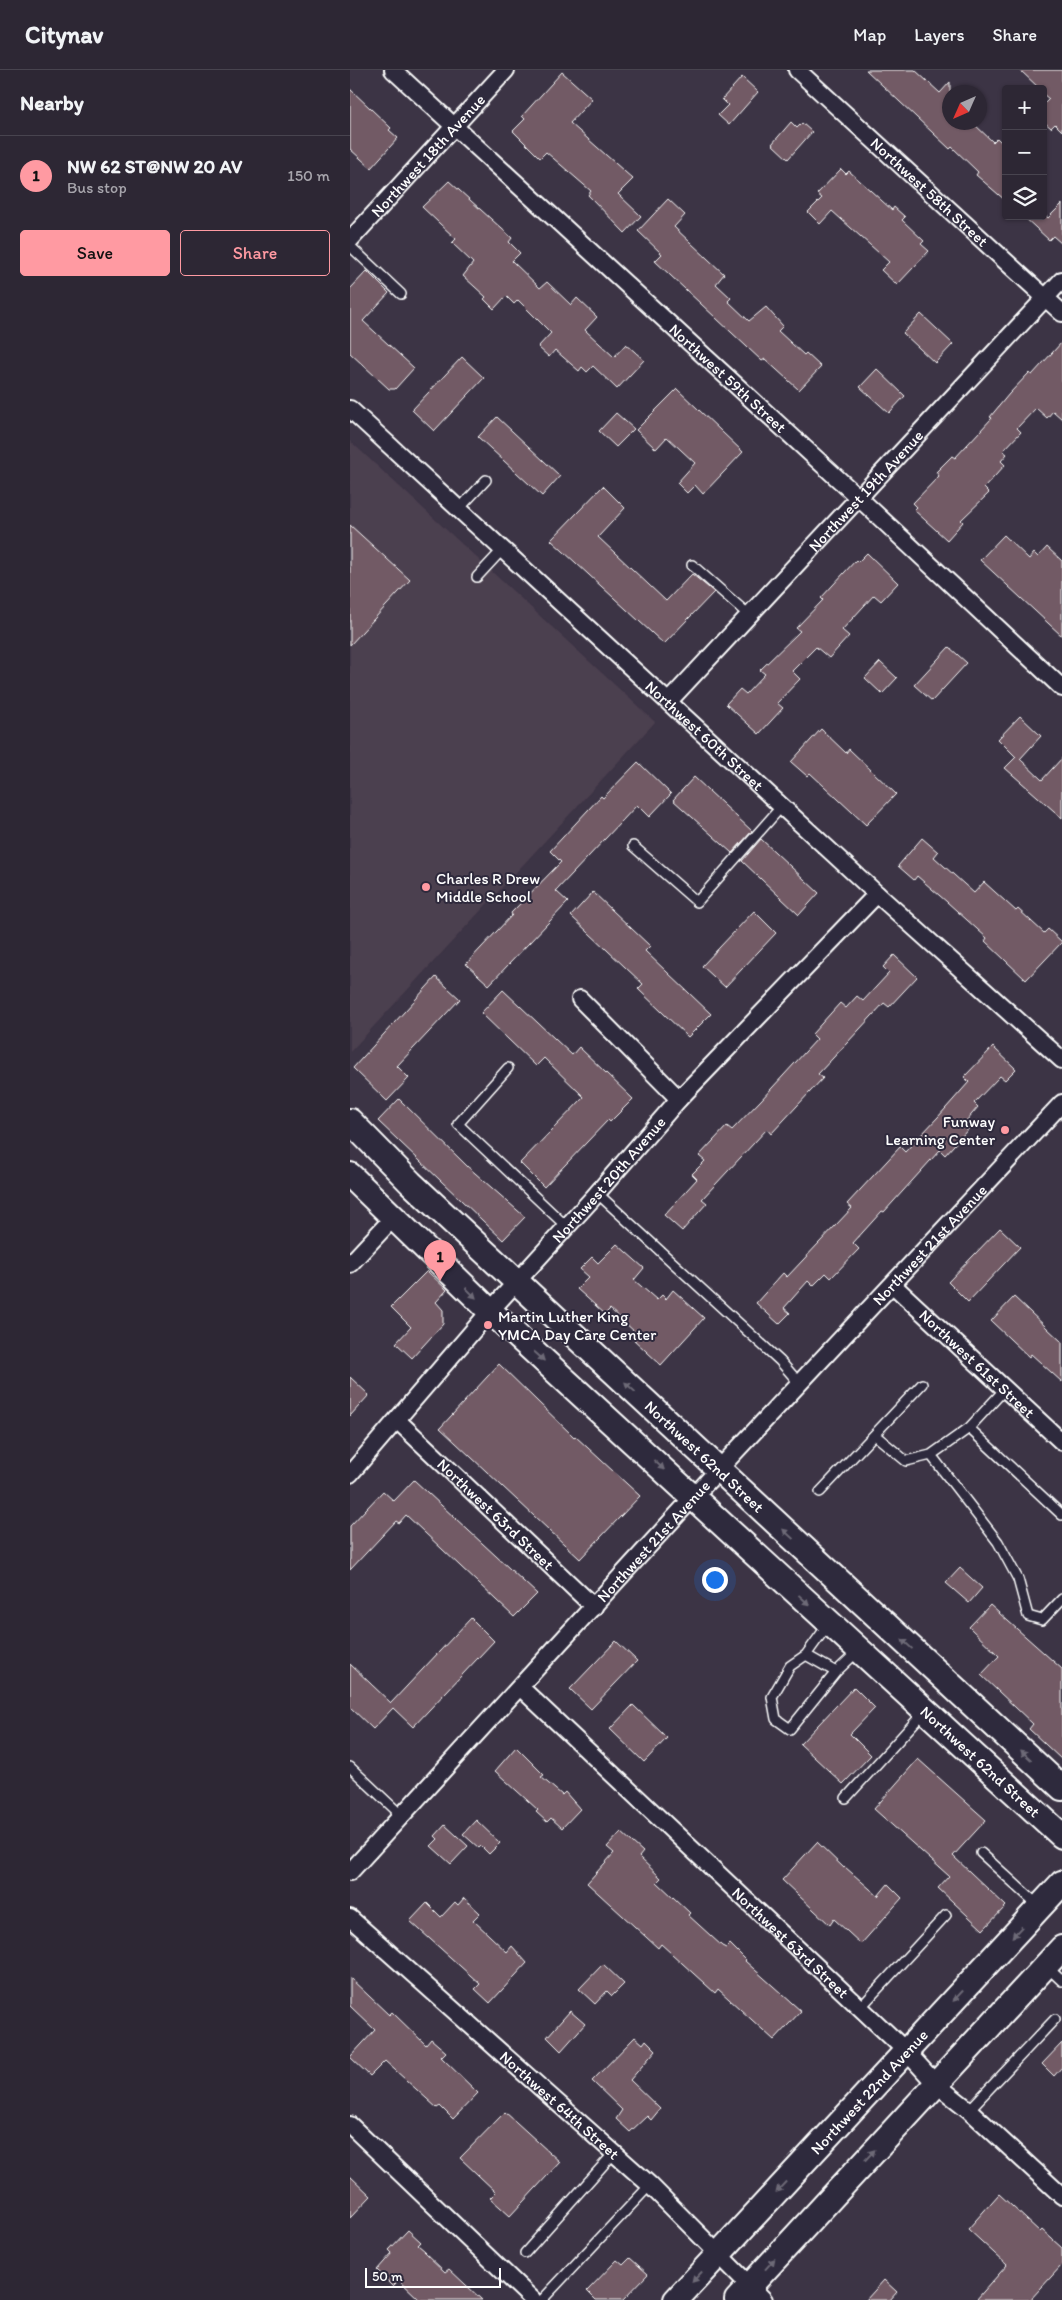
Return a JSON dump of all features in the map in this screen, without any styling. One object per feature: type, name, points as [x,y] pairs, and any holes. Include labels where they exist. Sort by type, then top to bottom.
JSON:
[{"type":"main road","name":"Northwest 62nd Street","points":[[350,1121],[411,1183],[1062,1788]]},
{"type":"main road","name":"Northwest 62nd Street","points":[[350,1175],[490,1311],[694,1497],[858,1651],[1062,1836]]},
{"type":"main road","name":"Northwest 22nd Avenue","points":[[676,2300],[1062,1883]]},
{"type":"main road","points":[[750,2296],[936,2084],[1054,1973],[1062,1948]]},
{"type":"street","name":"Northwest 59th Street","points":[[394,70],[860,498],[1062,688]]},
{"type":"street","name":"Northwest 18th Avenue","points":[[350,240],[506,70]]},
{"type":"street","name":"Northwest 58th Street","points":[[797,70],[1062,313]]},
{"type":"street","name":"Northwest 19th Avenue","points":[[669,701],[1062,280]]},
{"type":"street","name":"Northwest 60th Street","points":[[350,409],[877,894],[1062,1060]]},
{"type":"street","name":"Northwest 20th Avenue","points":[[350,1474],[398,1421],[490,1311],[567,1227],[679,1099],[877,894]]},
{"type":"street","points":[[580,999],[679,1099]]},
{"type":"street","name":"Northwest 21st Avenue","points":[[350,1872],[719,1469],[894,1285],[1062,1103]]},
{"type":"street","points":[[350,1264],[393,1218]]},
{"type":"street","name":"Northwest 61st Street","points":[[894,1285],[1062,1442]]},
{"type":"street","name":"Northwest 63rd Street","points":[[398,1421],[594,1607]]},
{"type":"street","name":"Northwest 63rd Street","points":[[520,1687],[906,2051],[936,2084],[970,2110],[1062,2196]]},
{"type":"street","name":"Northwest 64th Street","points":[[350,1918],[650,2185],[718,2254],[750,2296]]},
{"type":"street","points":[[350,2125],[533,2300]]},
{"type":"lane","points":[[350,246],[401,294]]},
{"type":"lane","points":[[459,509],[486,480]]},
{"type":"lane","points":[[477,577],[503,549]]},
{"type":"lane","points":[[692,565],[750,616]]},
{"type":"lane","points":[[632,846],[697,902],[782,806]]},
{"type":"lane","points":[[508,1068],[458,1124],[567,1227]]},
{"type":"lane","points":[[597,1193],[780,1361],[800,1384]]},
{"type":"lane","points":[[820,1492],[922,1384]]},
{"type":"lane","points":[[875,1435],[906,1461],[931,1455],[969,1428],[1005,1389]]},
{"type":"lane","points":[[969,1428],[1062,1515]]},
{"type":"lane","points":[[931,1455],[998,1542],[1018,1579],[1028,1616],[1042,1620],[1062,1599]]},
{"type":"lane","points":[[829,1623],[806,1655],[790,1666],[772,1697],[776,1719],[790,1729],[836,1672],[858,1651]]},
{"type":"lane","points":[[806,1655],[836,1672]]},
{"type":"lane","points":[[846,1798],[925,1710]]},
{"type":"lane","points":[[350,1767],[402,1816]]},
{"type":"lane","points":[[981,1853],[1040,1907]]},
{"type":"lane","points":[[860,2008],[946,1916]]},
{"type":"lane","points":[[970,2110],[1055,2019]]},
{"type":"lane","points":[[525,2253],[614,2153]]},
{"type":"lane","points":[[542,2300],[650,2185]]},
{"type":"shaded area","name":"Charles R Drew Middle School","points":[[350,441],[655,722],[350,1052]]},
{"type":"building","points":[[866,70],[915,70],[940,93],[942,91],[942,130],[980,130],[993,142],[997,138],[1002,143],[1002,198],[976,175],[978,172],[952,147],[950,149]]},
{"type":"building","points":[[1020,70],[1062,70],[1062,131],[1055,124],[1051,128],[1047,124],[1047,101],[1049,99],[1047,97],[1047,85],[1036,85]]},
{"type":"building","points":[[562,72],[592,99],[570,123],[633,179],[618,194],[641,216],[625,233],[588,195],[591,191],[546,152],[540,158],[513,131],[525,119],[522,116]]},
{"type":"building","points":[[742,77],[758,92],[729,125],[718,115],[728,105],[722,99]]},
{"type":"building","points":[[350,89],[391,128],[389,130],[398,138],[371,168],[350,149]]},
{"type":"building","points":[[791,122],[797,128],[802,123],[812,132],[788,159],[772,144]]},
{"type":"building","points":[[841,169],[846,174],[849,171],[892,210],[894,207],[905,217],[902,220],[924,241],[921,244],[929,251],[897,285],[881,270],[889,262],[832,211],[820,224],[808,212],[822,198],[817,194]]},
{"type":"building","points":[[449,181],[512,238],[509,242],[520,253],[512,261],[540,288],[547,282],[571,305],[577,298],[597,317],[585,330],[614,357],[626,344],[644,360],[617,389],[593,366],[587,372],[582,367],[579,371],[555,350],[549,357],[538,347],[551,333],[518,300],[514,304],[506,296],[494,309],[484,299],[486,297],[463,276],[473,263],[452,243],[456,239],[422,207]]},
{"type":"building","points":[[668,199],[685,215],[674,227],[724,274],[716,284],[731,298],[728,301],[749,321],[766,307],[783,326],[778,331],[804,355],[806,353],[821,367],[799,390],[765,359],[762,361],[655,261],[662,254],[638,231]]},
{"type":"building","points":[[1062,204],[1062,244],[1053,236],[1049,240],[1027,220],[1047,220]]},
{"type":"building","points":[[367,271],[389,293],[363,321],[414,368],[395,389],[389,389],[350,353],[350,289]]},
{"type":"building","points":[[921,314],[953,344],[935,363],[903,333]]},
{"type":"building","points":[[1062,342],[1062,419],[1053,411],[1047,418],[1036,408],[1017,428],[1021,432],[1003,451],[1007,454],[1001,461],[1005,465],[984,488],[989,493],[961,520],[963,522],[947,540],[914,510],[917,507],[913,503],[939,476],[936,472],[952,456],[955,458],[992,418],[990,417],[1009,394],[1029,373],[1032,375]]},
{"type":"building","points":[[462,357],[484,378],[434,431],[412,410]]},
{"type":"building","points":[[877,369],[905,396],[889,413],[860,387]]},
{"type":"building","points":[[677,389],[743,452],[703,494],[695,485],[687,493],[677,483],[695,463],[667,437],[656,449],[636,430]]},
{"type":"building","points":[[616,413],[634,429],[616,447],[599,431]]},
{"type":"building","points":[[497,417],[560,476],[542,496],[478,437]]},
{"type":"building","points":[[603,486],[625,508],[598,537],[666,601],[692,574],[714,592],[664,644],[551,540]]},
{"type":"building","points":[[350,525],[410,580],[350,645]]},
{"type":"building","points":[[1004,535],[1029,559],[1034,553],[1038,557],[1047,547],[1062,561],[1062,636],[980,560]]},
{"type":"building","points":[[867,553],[898,583],[881,601],[874,595],[842,630],[849,636],[829,658],[816,647],[792,671],[800,679],[777,703],[783,708],[759,734],[726,704],[740,689],[746,694],[765,674],[760,670],[800,631],[796,628],[823,600],[821,598],[856,560],[858,562]]},
{"type":"building","points":[[949,647],[967,663],[932,701],[914,685]]},
{"type":"building","points":[[880,662],[897,678],[882,694],[865,678]]},
{"type":"building","points":[[1020,716],[1041,736],[1020,759],[1042,780],[1062,758],[1062,818],[1005,768],[1016,757],[998,739]]},
{"type":"building","points":[[821,729],[846,753],[849,749],[896,794],[866,825],[810,773],[807,776],[791,762]]},
{"type":"building","points":[[638,762],[671,794],[649,817],[637,805],[556,891],[568,902],[489,985],[466,964],[512,915],[511,913],[561,862],[550,851],[601,796],[603,798]]},
{"type":"building","points":[[694,777],[752,831],[732,853],[673,800]]},
{"type":"building","points":[[922,838],[938,852],[934,857],[974,893],[984,882],[1044,933],[1048,929],[1062,942],[1026,980],[985,941],[987,938],[947,902],[917,876],[914,880],[898,866]]},
{"type":"building","points":[[761,839],[819,893],[799,915],[742,861]]},
{"type":"building","points":[[593,892],[650,946],[645,951],[711,1014],[688,1037],[638,989],[643,984],[571,916]]},
{"type":"building","points":[[754,911],[776,933],[725,987],[702,966]]},
{"type":"building","points":[[894,955],[917,977],[889,1007],[884,1003],[818,1074],[823,1078],[771,1134],[767,1129],[702,1199],[707,1203],[682,1231],[664,1215],[697,1179],[692,1174],[705,1161],[699,1156],[727,1126],[732,1130],[761,1100],[817,1039],[812,1034],[840,1003],[846,1008],[857,996],[863,1001],[889,973],[883,967]]},
{"type":"building","points":[[436,977],[460,999],[397,1066],[409,1078],[387,1101],[353,1068]]},
{"type":"building","points":[[503,990],[572,1055],[579,1047],[633,1099],[610,1122],[608,1120],[544,1187],[520,1163],[584,1097],[544,1058],[536,1066],[481,1013]]},
{"type":"building","points":[[993,1047],[1016,1069],[1005,1080],[1000,1076],[974,1103],[978,1107],[966,1121],[971,1126],[945,1155],[940,1150],[884,1212],[882,1211],[853,1243],[859,1249],[831,1278],[826,1273],[813,1286],[808,1281],[784,1308],[790,1313],[779,1324],[756,1303],[783,1273],[787,1277],[852,1208],[847,1204],[900,1147],[905,1152],[938,1117],[969,1082],[964,1077]]},
{"type":"building","points":[[399,1099],[467,1166],[525,1217],[503,1240],[378,1121]]},
{"type":"building","points":[[1000,1228],[1020,1247],[968,1302],[948,1282]]},
{"type":"building","points":[[617,1244],[644,1268],[634,1280],[657,1300],[662,1295],[666,1299],[673,1290],[704,1318],[661,1365],[632,1338],[636,1333],[610,1309],[605,1314],[577,1289],[589,1277],[580,1269],[592,1257],[598,1263]]},
{"type":"building","points":[[427,1271],[447,1290],[436,1302],[443,1310],[443,1324],[412,1358],[396,1343],[411,1327],[391,1307]]},
{"type":"building","points":[[1014,1297],[1062,1342],[1062,1382],[1031,1354],[1029,1357],[991,1321]]},
{"type":"building","points":[[499,1364],[574,1437],[640,1496],[580,1559],[440,1428]]},
{"type":"building","points":[[350,1377],[369,1395],[350,1416]]},
{"type":"building","points":[[414,1480],[537,1594],[514,1617],[406,1515],[399,1523],[396,1521],[350,1570],[350,1526],[383,1491],[394,1501]]},
{"type":"building","points":[[960,1568],[982,1588],[969,1603],[946,1583]]},
{"type":"building","points":[[990,1605],[1062,1669],[1062,1760],[1029,1729],[1033,1724],[981,1675],[999,1656],[969,1627]]},
{"type":"building","points":[[471,1618],[494,1641],[413,1727],[393,1708],[373,1729],[350,1707],[350,1664],[391,1703]]},
{"type":"building","points":[[616,1641],[637,1661],[591,1709],[570,1689]]},
{"type":"building","points":[[854,1687],[875,1708],[850,1734],[871,1755],[843,1784],[800,1744]]},
{"type":"building","points":[[633,1705],[667,1738],[644,1762],[610,1729]]},
{"type":"building","points":[[516,1747],[544,1775],[541,1777],[562,1795],[565,1792],[580,1809],[562,1828],[551,1818],[547,1822],[536,1812],[538,1810],[495,1771]]},
{"type":"building","points":[[918,1759],[986,1820],[953,1856],[1006,1906],[983,1930],[938,1888],[949,1876],[874,1809]]},
{"type":"building","points":[[476,1820],[500,1843],[489,1854],[463,1834]]},
{"type":"building","points":[[445,1825],[468,1846],[451,1864],[431,1846],[438,1839],[435,1836]]},
{"type":"building","points":[[621,1832],[643,1852],[639,1857],[661,1878],[657,1882],[690,1913],[688,1915],[722,1946],[726,1948],[730,1944],[745,1961],[801,2011],[774,2040],[718,1989],[715,1993],[661,1944],[658,1948],[587,1883],[614,1853],[607,1847]]},
{"type":"building","points":[[817,1842],[844,1868],[878,1896],[888,1884],[902,1898],[861,1944],[834,1919],[830,1925],[782,1880]]},
{"type":"building","points":[[464,1898],[480,1913],[473,1920],[507,1952],[512,1946],[527,1963],[490,2003],[475,1989],[480,1984],[410,1921],[427,1903],[441,1917],[455,1902],[458,1905]]},
{"type":"building","points":[[603,1964],[624,1984],[612,1996],[607,1991],[595,2004],[579,1989]]},
{"type":"building","points":[[350,1978],[389,2015],[392,2012],[426,2045],[431,2039],[446,2052],[441,2057],[478,2093],[453,2119],[440,2106],[437,2108],[385,2061],[370,2076],[350,2057],[375,2030],[350,2006]]},
{"type":"building","points":[[570,2011],[585,2024],[561,2051],[547,2037]]},
{"type":"building","points":[[635,2037],[643,2044],[646,2040],[656,2050],[630,2080],[660,2109],[651,2120],[647,2116],[630,2132],[616,2119],[622,2110],[592,2081]]},
{"type":"building","points":[[1062,2043],[1062,2067],[1054,2076],[1042,2064]]},
{"type":"building","points":[[505,2112],[560,2162],[510,2216],[490,2198],[496,2192],[460,2158]]},
{"type":"building","points":[[350,2176],[371,2196],[350,2218]]},
{"type":"building","points":[[999,2194],[1040,2232],[1042,2230],[1062,2248],[1062,2265],[1030,2300],[976,2300],[1007,2265],[968,2229]]},
{"type":"building","points":[[408,2230],[421,2242],[418,2245],[424,2252],[445,2272],[449,2269],[482,2300],[420,2300],[399,2280],[393,2286],[377,2270],[392,2253],[389,2250]]},
{"type":"building","points":[[630,2258],[648,2274],[623,2300],[596,2300],[587,2291],[617,2260],[623,2265]]},
{"type":"building","points":[[884,2280],[897,2292],[890,2300],[866,2300]]},
{"type":"place","name":"Charles R Drew Middle School","points":[[426,887]]},
{"type":"place","name":"Funway Learning Center","points":[[1005,1130]]},
{"type":"place","name":"NW 62 ST@NW 20 AV","points":[[440,1281]]},
{"type":"place","name":"Martin Luther King YMCA Day Care Center","points":[[488,1325]]}]
